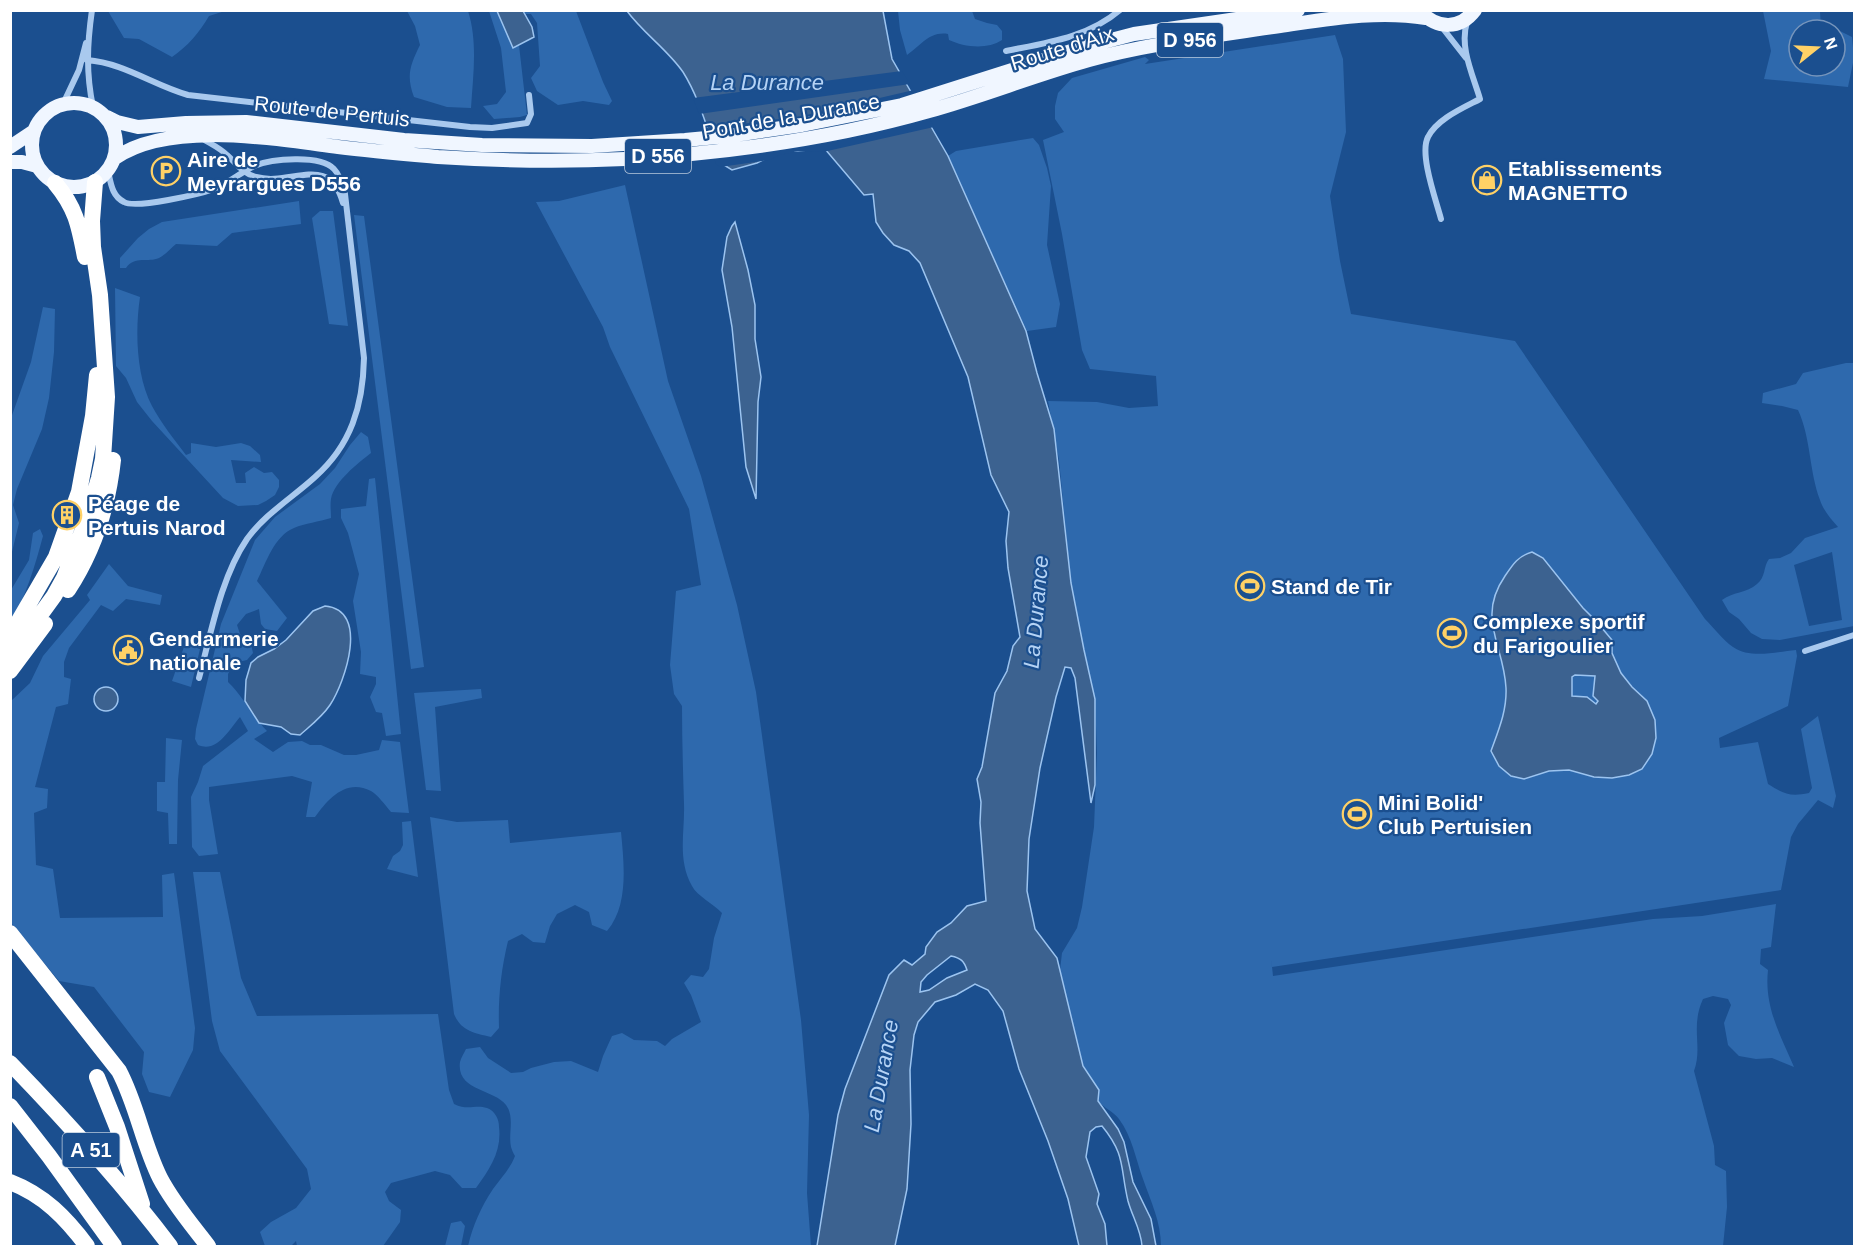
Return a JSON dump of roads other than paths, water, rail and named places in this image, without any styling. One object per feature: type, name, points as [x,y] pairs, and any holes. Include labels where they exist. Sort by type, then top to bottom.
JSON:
[{"type":"highway","points":[[10,671],[60,603],[85,563],[108,493],[114,441],[107,397],[92,221],[101,177]]},
{"type":"highway","points":[[12,642],[34,595],[65,499],[98,430],[95,397],[97,373],[87,266],[75,212],[68,198],[56,183]]},
{"type":"highway","points":[[12,642],[44,600],[58,572],[86,492],[107,397]]},
{"type":"highway","points":[[10,933],[119,1071],[130,1094],[161,1180],[208,1246]]},
{"type":"highway","name":"A 51","points":[[10,1063],[59,1113],[144,1211],[170,1246]]},
{"type":"highway","points":[[97,1077],[117,1127],[144,1211]]},
{"type":"highway","name":"A 51","points":[[10,1106],[114,1246]]},
{"type":"highway","points":[[10,1182],[41,1197],[67,1221],[87,1246]]},
{"type":"main road","name":"Route d'Aix","points":[[959,95],[1084,47],[1123,37],[1298,10]]},
{"type":"main road","name":"Route d'Aix","points":[[959,95],[1137,48],[1347,16],[1423,14]]},
{"type":"main road","points":[[1423,14],[1440,25],[1455,25],[1472,14]]},
{"type":"main road","name":"Pont de la Durance","points":[[555,161],[628,159],[760,139],[875,111],[959,95]]},
{"type":"main road","points":[[78,103],[93,107],[106,117],[112,126],[116,137],[115,158],[101,177],[82,187],[69,187],[56,183],[42,173],[37,166],[32,149],[34,131],[40,119],[63,104],[78,103]]},
{"type":"main road","name":"Route de Pertuis","points":[[106,117],[138,127],[246,122],[404,140],[482,145],[554,146]]},
{"type":"main road","points":[[10,147],[34,131]]},
{"type":"main road","name":"Route de Pertuis","points":[[115,158],[140,144],[198,136],[263,138],[440,157],[555,161]]},
{"type":"main road","name":"Pont de la Durance","points":[[554,146],[760,139]]},
{"type":"main road","points":[[10,162],[37,166]]},
{"type":"street","points":[[63,104],[79,70],[92,10]]},
{"type":"street","points":[[1006,51],[1072,37],[1110,19],[1120,10]]},
{"type":"street","points":[[1441,219],[1426,160],[1425,146],[1436,125],[1480,99],[1468,61],[1464,34],[1472,14]]},
{"type":"street","points":[[1440,25],[1468,61]]},
{"type":"street","points":[[89,28],[87,60],[93,107]]},
{"type":"street","points":[[87,60],[115,65],[167,89],[188,95],[470,127],[492,128],[527,123],[531,114],[529,95]]},
{"type":"street","points":[[198,136],[218,147],[244,171],[257,177],[273,179],[312,174],[330,178],[341,195],[347,218]]},
{"type":"street","points":[[101,177],[124,202],[130,205],[143,204],[199,194],[267,162],[312,160],[327,164],[334,169],[345,194],[364,358],[358,411],[345,441],[335,454],[316,476],[272,511],[246,541],[225,585],[199,678]]},
{"type":"street","points":[[1805,651],[1854,635]]},
{"type":"water","points":[[497,11],[523,11],[532,27],[534,37],[513,48]]},
{"type":"water","name":"La Durance","points":[[627,11],[883,11],[892,59],[948,156],[1026,331],[1054,429],[1071,583],[1095,699],[1095,785],[1091,803],[1075,678],[1071,668],[1065,667],[1040,768],[1029,839],[1027,891],[1035,929],[1057,958],[1083,1066],[1099,1090],[1098,1101],[1118,1129],[1124,1142],[1133,1182],[1151,1219],[1156,1246],[1142,1246],[1128,1201],[1119,1154],[1102,1126],[1090,1132],[1086,1157],[1099,1194],[1097,1204],[1105,1224],[1107,1246],[1079,1246],[1068,1199],[1019,1069],[1003,1011],[988,990],[975,984],[956,995],[935,1002],[918,1022],[914,1035],[910,1070],[911,1124],[907,1189],[895,1246],[817,1246],[838,1115],[845,1089],[889,975],[904,960],[912,965],[925,954],[926,947],[937,932],[951,923],[967,906],[986,901],[980,823],[981,802],[977,779],[982,767],[995,693],[1007,671],[1013,646],[1020,637],[1008,568],[1006,541],[1009,512],[991,475],[968,377],[920,263],[909,251],[894,245],[883,233],[876,222],[873,194],[864,195],[825,149],[779,152],[757,163],[732,170],[719,162],[699,104],[683,72]],"holes":[[[951,956],[962,960],[967,970],[947,978],[929,990],[920,992],[921,982],[927,975]]]},
{"type":"water","points":[[735,222],[755,305],[755,339],[761,377],[758,402],[756,499],[746,467],[732,327],[722,270],[727,237]]},
{"type":"water","points":[[1532,552],[1543,558],[1612,640],[1612,653],[1621,673],[1647,701],[1655,720],[1656,738],[1652,754],[1642,769],[1629,775],[1612,778],[1594,777],[1569,770],[1549,771],[1524,779],[1511,776],[1499,766],[1491,751],[1500,727],[1506,696],[1504,673],[1492,619],[1493,605],[1497,591],[1516,561]],"holes":[[[1575,675],[1595,676],[1593,696],[1598,701],[1596,704],[1587,697],[1572,696],[1572,677]]]},
{"type":"water","points":[[325,606],[339,610],[347,620],[350,633],[347,665],[330,705],[300,735],[291,734],[281,727],[259,723],[245,701],[246,680],[251,663],[286,640],[313,611]]},
{"type":"water","points":[[106,687],[115,690],[118,699],[115,708],[106,711],[97,708],[94,699],[97,690]]},
{"type":"place","name":"Aire de Meyrargues D556","points":[[166,171]]},
{"type":"place","name":"Etablissements MAGNETTO","points":[[1487,180]]},
{"type":"place","name":"Péage de Pertuis Narod","points":[[67,515]]},
{"type":"place","name":"Stand de Tir","points":[[1250,586]]},
{"type":"place","name":"Complexe sportif du Farigoulier","points":[[1452,633]]},
{"type":"place","name":"Gendarmerie nationale","points":[[128,650]]},
{"type":"place","name":"Mini Bolid' Club Pertuisien","points":[[1357,814]]}]
